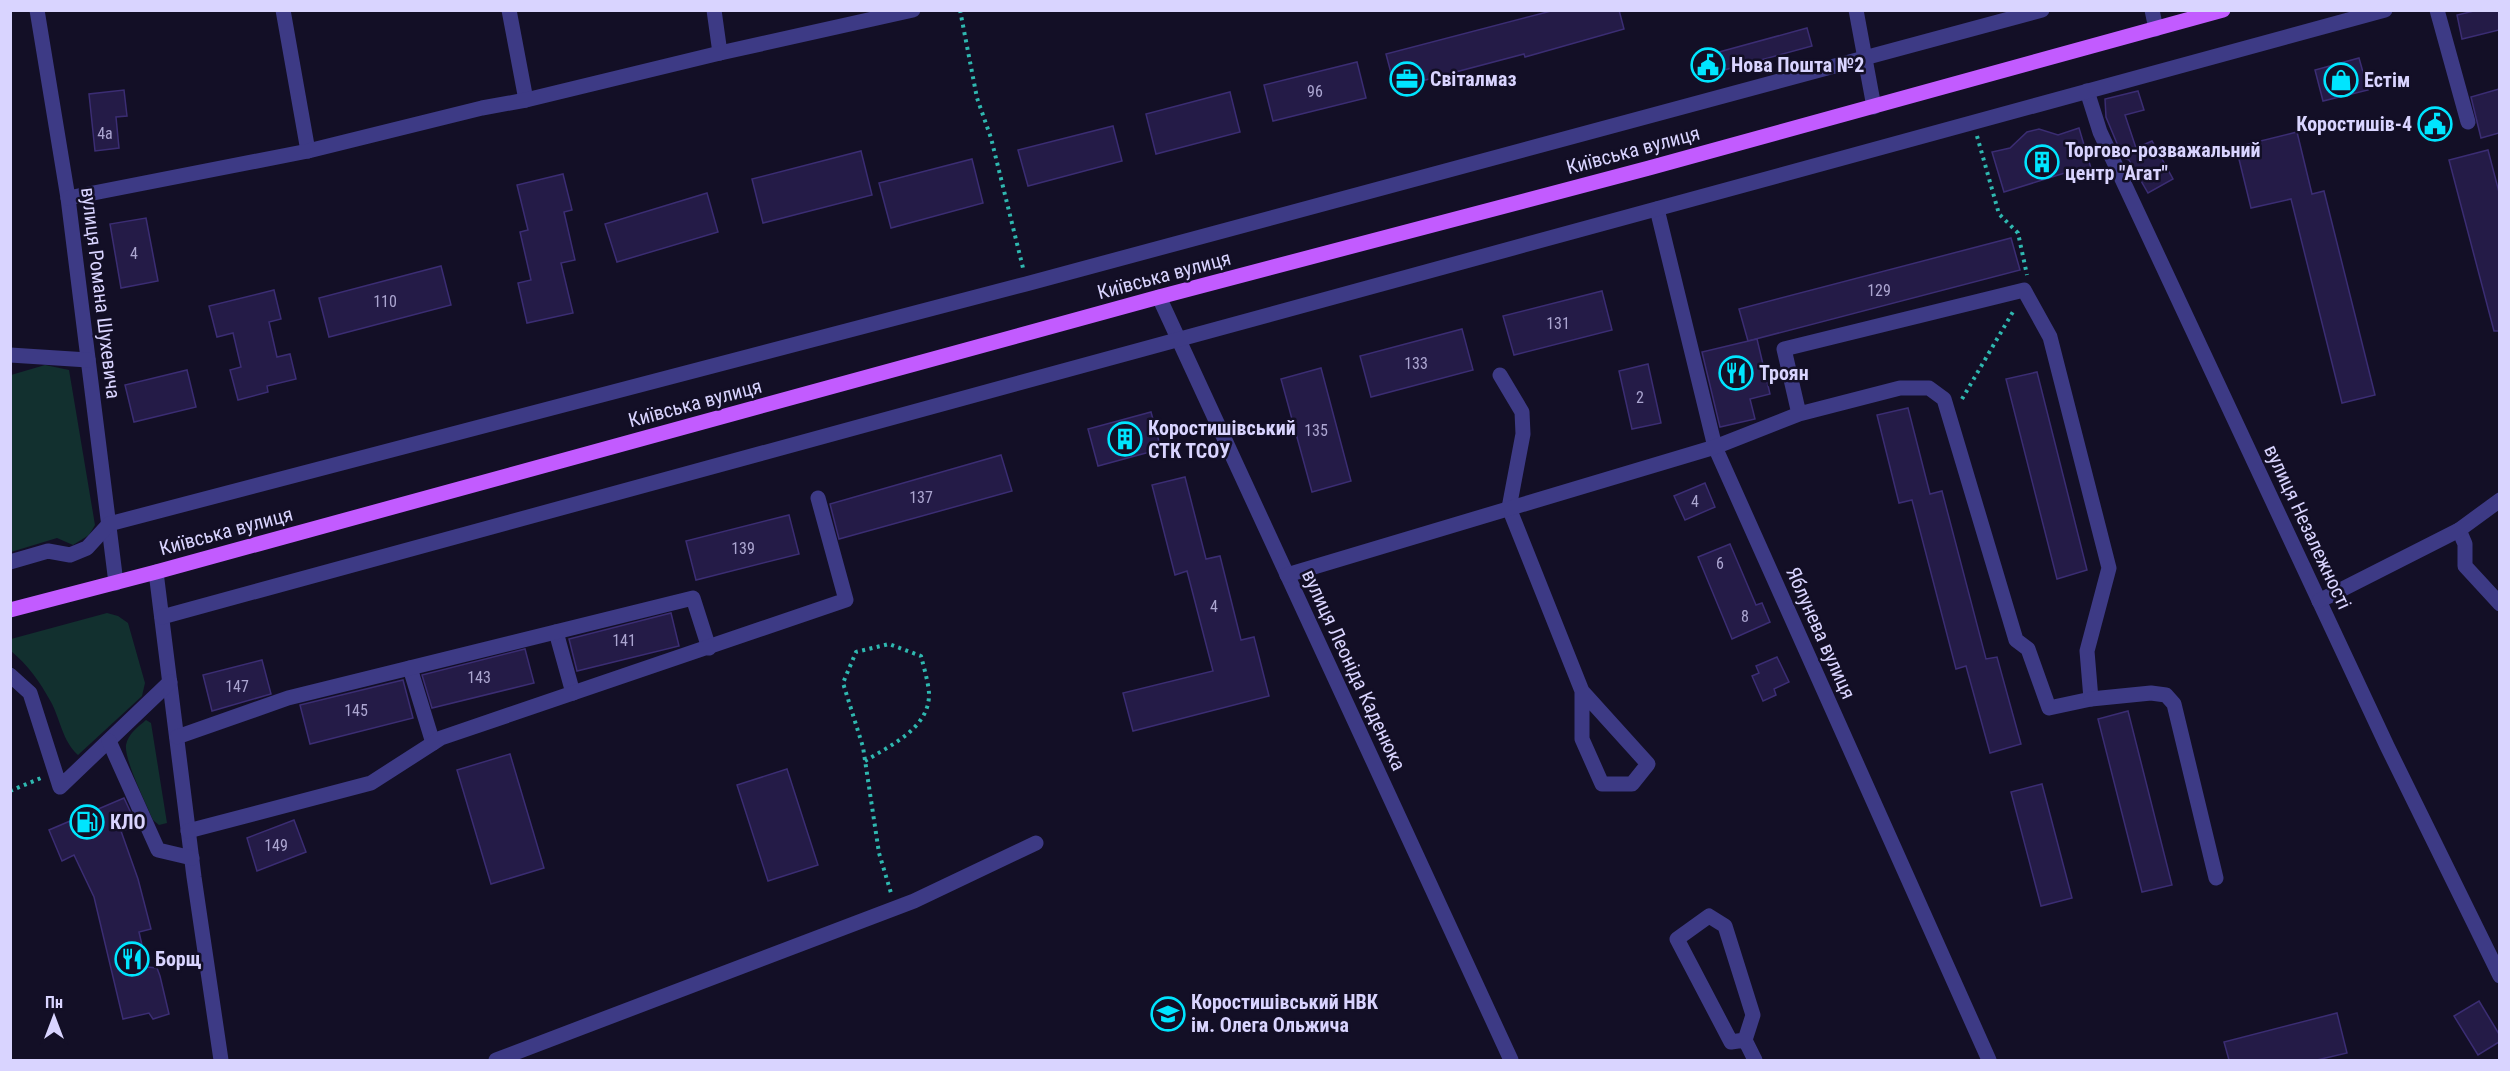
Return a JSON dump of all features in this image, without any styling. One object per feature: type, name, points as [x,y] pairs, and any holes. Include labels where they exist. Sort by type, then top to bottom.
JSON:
[{"type":"main road","name":"Київська вулиця","points":[[10,610],[116,583],[1159,297],[1874,107],[2223,10]]},
{"type":"street","name":"вулиця Романа Шухевича","points":[[37,10],[68,198],[116,583]]},
{"type":"street","points":[[283,10],[308,151]]},
{"type":"street","points":[[509,10],[526,100]]},
{"type":"street","points":[[714,10],[720,53]]},
{"type":"street","points":[[68,198],[308,151],[482,108],[526,100],[720,53],[913,10]]},
{"type":"street","points":[[1856,10],[1874,107]]},
{"type":"street","points":[[10,562],[48,551],[70,555],[87,548],[109,524],[1026,284],[2042,10]]},
{"type":"street","points":[[2152,10],[2156,29]]},
{"type":"street","points":[[162,617],[2385,10]]},
{"type":"street","points":[[2437,10],[2468,123]]},
{"type":"street","name":"вулиця Незалежності","points":[[2087,91],[2100,132],[2387,746],[2499,976]]},
{"type":"street","name":"Яблунева вулиця","points":[[1657,209],[1715,447],[1989,1060]]},
{"type":"street","points":[[1799,414],[1784,349],[2024,290],[2050,337],[2109,568],[2086,651],[2091,699]]},
{"type":"street","name":"вулиця Леоніда Каденюка","points":[[1159,297],[1511,1060]]},
{"type":"street","points":[[10,355],[88,360]]},
{"type":"street","points":[[1500,375],[1522,412],[1523,434],[1509,508],[1582,691],[1648,764],[1632,784],[1602,784],[1582,739],[1582,691]]},
{"type":"street","points":[[1287,575],[1715,447],[1799,414],[1900,388],[1929,388],[1944,399],[2016,640],[2028,649],[2049,708],[2091,699],[2151,693],[2166,695],[2174,704],[2216,878]]},
{"type":"street","points":[[188,831],[371,783],[441,738],[846,600],[818,498]]},
{"type":"street","points":[[2319,601],[2459,530],[2499,500]]},
{"type":"street","points":[[2459,530],[2465,544],[2465,566],[2499,604]]},
{"type":"street","points":[[156,572],[188,831],[221,1060]]},
{"type":"street","points":[[177,737],[288,698],[693,598],[709,648]]},
{"type":"street","points":[[556,632],[573,693]]},
{"type":"street","points":[[410,668],[433,743]]},
{"type":"street","points":[[10,675],[30,693],[60,787],[170,682]]},
{"type":"street","points":[[109,741],[158,850],[192,858]]},
{"type":"street","points":[[496,1060],[896,908],[1036,843]]},
{"type":"street","points":[[1746,1040],[1731,1042],[1677,939],[1709,916],[1725,926],[1753,1015],[1746,1040],[1755,1060]]},
{"type":"path","points":[[960,10],[976,98],[991,138],[1026,284]]},
{"type":"path","points":[[1951,418],[2024,290],[2028,271],[2018,233],[2000,214],[1974,122]]},
{"type":"path","points":[[865,761],[896,743],[921,722],[929,694],[921,656],[889,644],[856,652],[843,683],[865,761],[879,853],[896,908]]},
{"type":"path","points":[[10,791],[56,772]]},
{"type":"green space","points":[[45,365],[69,370],[95,525],[89,535],[73,545],[57,538],[11,552],[11,375]]},
{"type":"green space","points":[[107,613],[118,616],[128,623],[145,683],[142,696],[78,755],[68,743],[51,702],[42,688],[28,668],[11,651],[11,639]]},
{"type":"green space","points":[[146,720],[151,723],[167,823],[159,825],[153,820],[126,752],[129,737]]},
{"type":"building","points":[[1555,10],[1619,10],[1624,29],[1525,57],[1524,54],[1395,88],[1386,54]]},
{"type":"building","points":[[2478,10],[2499,10],[2499,30],[2462,39],[2457,15]]},
{"type":"building","points":[[1807,28],[1812,46],[1702,76],[1697,58]]},
{"type":"building","name":"Естім","points":[[2359,58],[2368,90],[2323,101],[2315,70]]},
{"type":"building","points":[[1357,62],[1366,98],[1273,121],[1264,85]]},
{"type":"building","points":[[2499,89],[2499,133],[2481,138],[2471,97]]},
{"type":"building","points":[[124,90],[127,116],[116,117],[119,148],[95,151],[89,94]]},
{"type":"building","points":[[2138,91],[2144,110],[2125,115],[2136,148],[2152,141],[2173,179],[2148,193],[2129,160],[2123,158],[2106,117],[2105,99]]},
{"type":"building","points":[[1230,92],[1240,132],[1156,154],[1146,114]]},
{"type":"building","points":[[1113,126],[1122,161],[1028,186],[1018,150]]},
{"type":"building","name":"Торгово-розважальний центр \"Агат\"","points":[[2079,128],[2093,175],[2071,181],[2068,172],[2004,192],[1992,152],[2010,148],[2027,132],[2039,129],[2058,135]]},
{"type":"building","points":[[2297,132],[2312,194],[2324,191],[2375,395],[2342,403],[2291,199],[2251,208],[2236,147]]},
{"type":"building","points":[[2488,150],[2499,192],[2499,331],[2494,331],[2449,160]]},
{"type":"building","points":[[861,151],[872,195],[763,223],[752,179]]},
{"type":"building","points":[[972,159],[983,203],[891,228],[879,183]]},
{"type":"building","points":[[563,174],[572,210],[564,212],[575,260],[561,263],[573,313],[527,323],[518,283],[531,280],[520,232],[528,230],[517,185]]},
{"type":"building","points":[[707,193],[718,232],[617,262],[605,224]]},
{"type":"building","points":[[146,218],[158,281],[121,288],[110,224]]},
{"type":"building","points":[[2011,238],[2020,270],[1748,341],[1739,309]]},
{"type":"building","points":[[441,266],[451,305],[329,337],[319,298]]},
{"type":"building","points":[[274,290],[281,319],[269,322],[277,357],[290,354],[296,379],[267,386],[268,392],[238,400],[230,370],[241,367],[233,333],[217,337],[209,306]]},
{"type":"building","points":[[1602,291],[1612,330],[1514,355],[1503,316]]},
{"type":"building","points":[[1462,329],[1473,370],[1371,397],[1360,356]]},
{"type":"building","name":"Троян","points":[[1757,339],[1770,394],[1750,399],[1755,419],[1720,427],[1702,352]]},
{"type":"building","points":[[1648,364],[1661,423],[1632,429],[1619,371]]},
{"type":"building","points":[[1321,368],[1351,481],[1312,492],[1281,379]]},
{"type":"building","points":[[187,370],[196,407],[134,422],[125,385]]},
{"type":"building","points":[[2037,372],[2087,570],[2057,579],[2006,379]]},
{"type":"building","points":[[1908,408],[1930,494],[1942,491],[1986,659],[1997,657],[2021,744],[1990,753],[1966,666],[1956,669],[1912,500],[1899,503],[1877,415]]},
{"type":"building","name":"Коростишівський СТК ТСОУ","points":[[1151,412],[1161,449],[1098,466],[1088,429]]},
{"type":"building","points":[[1001,455],[1012,491],[839,539],[830,504]]},
{"type":"building","points":[[1185,477],[1206,559],[1220,556],[1241,640],[1254,637],[1269,696],[1133,731],[1123,693],[1213,671],[1187,571],[1175,575],[1152,485]]},
{"type":"building","points":[[1705,483],[1715,507],[1685,520],[1674,496]]},
{"type":"building","points":[[789,515],[799,554],[696,580],[686,541]]},
{"type":"building","points":[[1730,544],[1756,605],[1762,603],[1770,622],[1732,639],[1698,557]]},
{"type":"building","points":[[671,613],[679,646],[577,671],[569,639]]},
{"type":"building","points":[[525,649],[534,683],[432,708],[422,675]]},
{"type":"building","points":[[1777,657],[1789,682],[1774,689],[1776,695],[1763,701],[1752,676],[1759,673],[1756,666]]},
{"type":"building","points":[[262,660],[271,694],[212,711],[203,675]]},
{"type":"building","points":[[403,680],[413,718],[310,744],[300,705]]},
{"type":"building","points":[[2128,711],[2172,885],[2142,892],[2098,719]]},
{"type":"building","points":[[510,754],[544,868],[491,884],[457,770]]},
{"type":"building","points":[[787,769],[818,865],[768,881],[737,785]]},
{"type":"building","points":[[2042,784],[2072,898],[2041,906],[2011,792]]},
{"type":"building","points":[[124,798],[137,826],[121,831],[138,879],[151,929],[139,932],[147,967],[157,968],[160,976],[169,1014],[153,1019],[149,1013],[123,1019],[94,897],[74,855],[62,861],[49,830]]},
{"type":"building","points":[[294,820],[306,852],[257,871],[247,838]]},
{"type":"building","points":[[2479,1001],[2499,1034],[2499,1042],[2478,1055],[2454,1016]]},
{"type":"building","points":[[2337,1013],[2347,1053],[2317,1060],[2229,1060],[2224,1042]]},
{"type":"place","name":"Нова Пошта №2","points":[[1708,65]]},
{"type":"place","name":"Світалмаз","points":[[1407,79]]},
{"type":"place","name":"Естім","points":[[2341,80]]},
{"type":"place","name":"Коростишів-4","points":[[2435,124]]},
{"type":"place","name":"Торгово-розважальний центр \"Агат\"","points":[[2042,162]]},
{"type":"place","name":"Троян","points":[[1736,373]]},
{"type":"place","name":"Коростишівський СТК ТСОУ","points":[[1125,439]]},
{"type":"place","name":"КЛО","points":[[87,822]]},
{"type":"place","name":"Борщ","points":[[132,959]]},
{"type":"place","name":"Коростишівський НВК ім. Олега Ольжича","points":[[1168,1014]]}]
